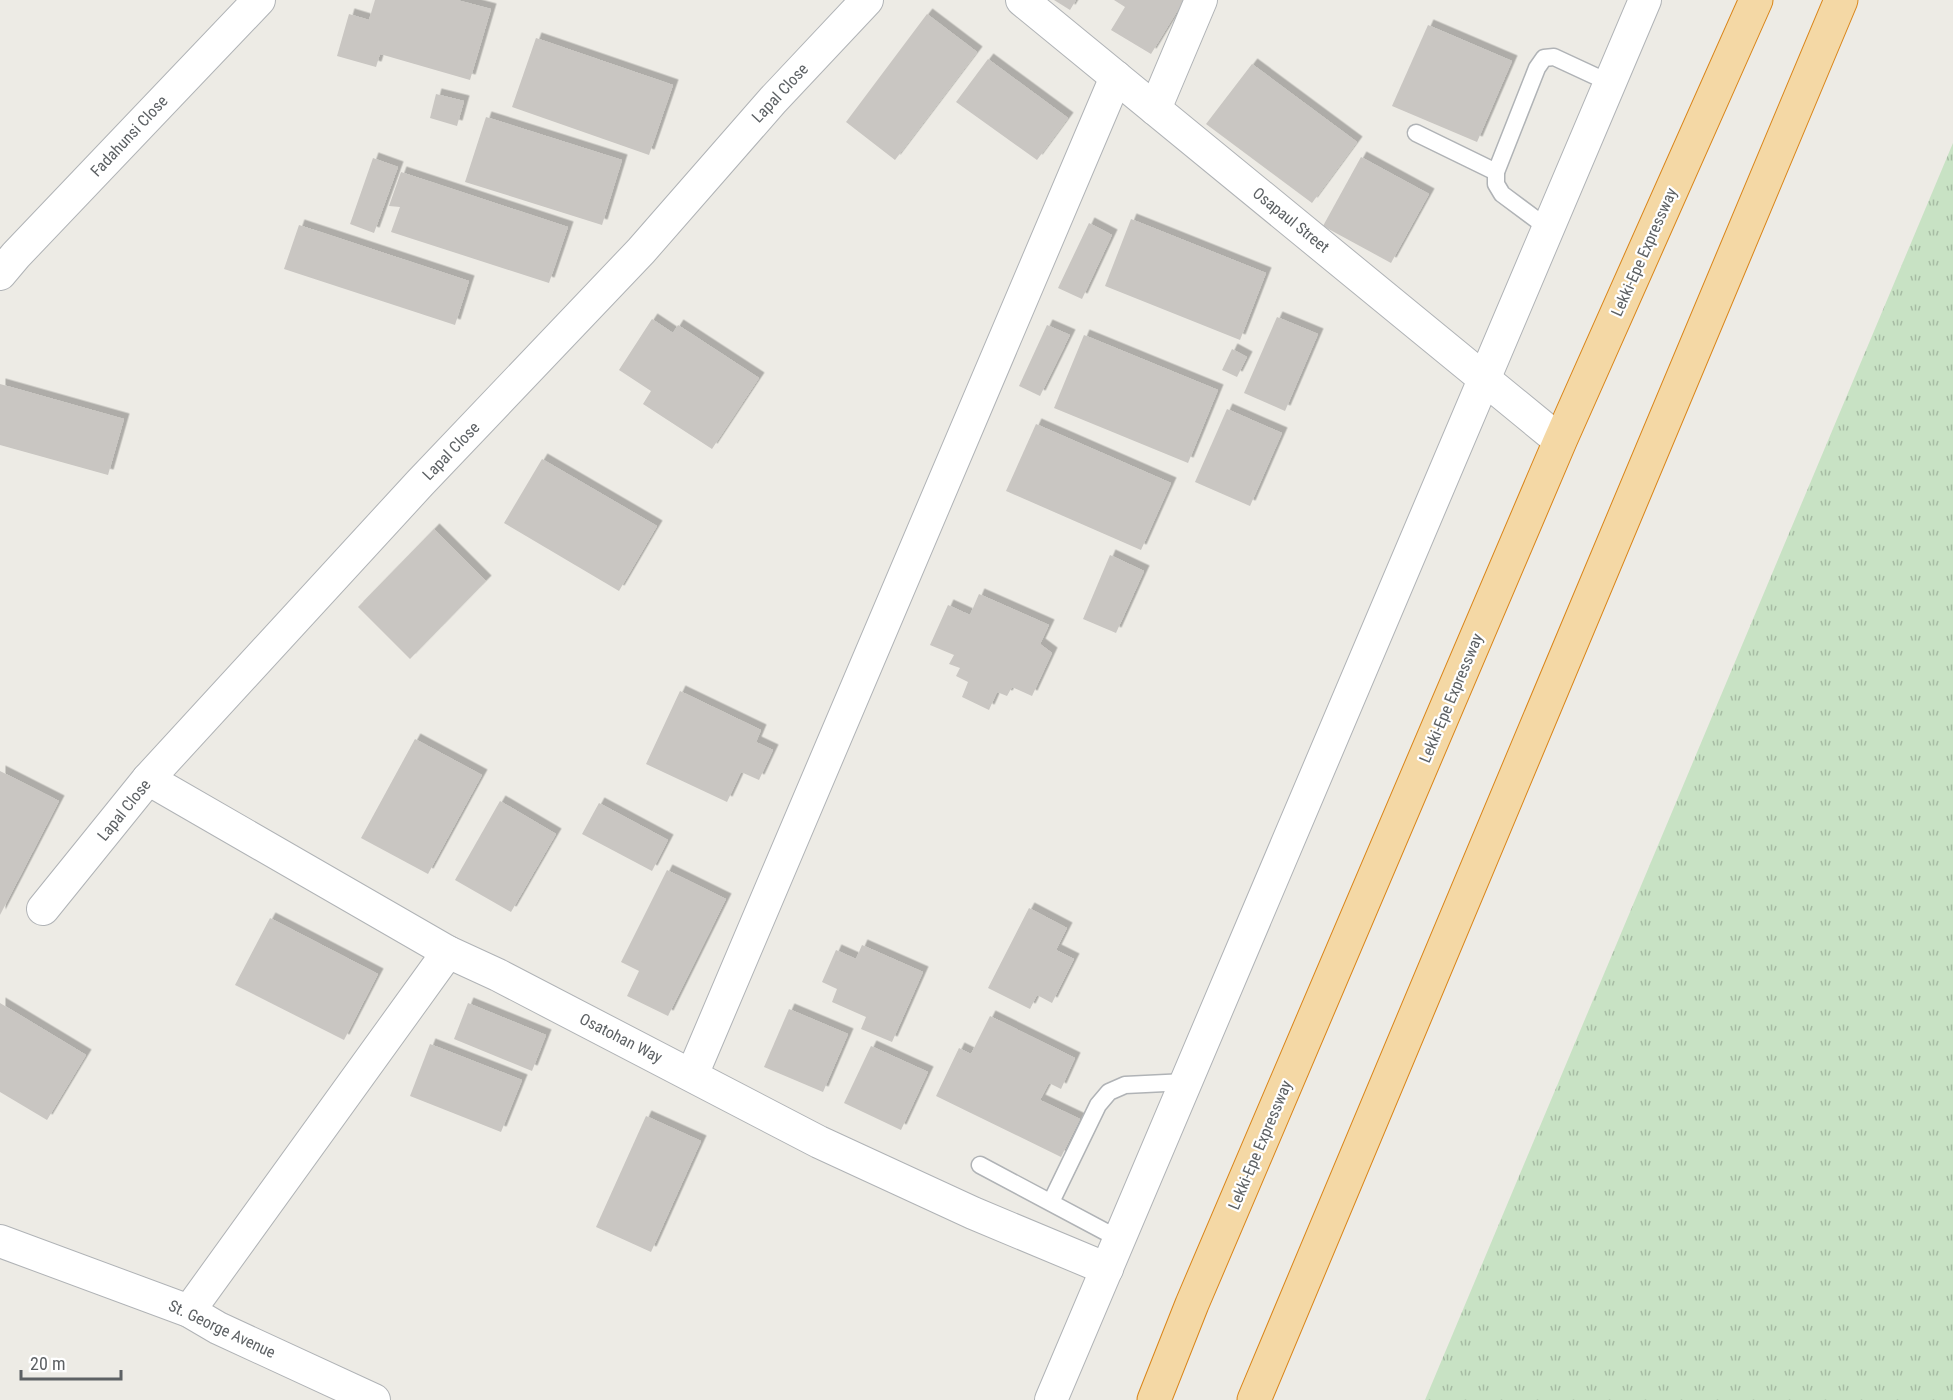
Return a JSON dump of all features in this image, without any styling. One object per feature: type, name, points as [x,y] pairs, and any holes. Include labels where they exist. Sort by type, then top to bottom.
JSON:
[{"type":"highway","name":"Lekki-Epe Expressway","points":[[1154,1400],[1192,1304],[1560,441],[1756,0]]},
{"type":"highway","points":[[1254,1400],[1841,0]]},
{"type":"street","name":"Fadahunsi Close","points":[[0,274],[259,0]]},
{"type":"street","name":"Lapal Close","points":[[43,909],[148,779],[420,483],[641,250],[773,100],[867,0]]},
{"type":"street","name":"Osapaul Street","points":[[1022,0],[1560,441]]},
{"type":"street","points":[[1155,109],[1201,0]]},
{"type":"street","points":[[1051,1400],[1646,0]]},
{"type":"street","points":[[692,1075],[1116,77]]},
{"type":"street","name":"Osatohan Way","points":[[148,779],[448,952],[498,975],[819,1142],[973,1213],[1107,1269]]},
{"type":"street","points":[[189,1311],[448,952]]},
{"type":"street","name":"St. George Avenue","points":[[0,1241],[189,1311],[218,1328],[374,1400]]},
{"type":"lane","points":[[1549,229],[1502,194],[1496,184],[1496,172],[1537,68],[1544,58],[1554,57],[1610,83]]},
{"type":"lane","points":[[1416,133],[1496,172]]},
{"type":"lane","points":[[1051,1202],[1098,1105],[1108,1092],[1125,1085],[1186,1082]]},
{"type":"lane","points":[[980,1165],[1119,1239]]},
{"type":"green space","points":[[1953,143],[1953,1400],[1425,1400]]},
{"type":"building","points":[[375,0],[457,0],[491,9],[470,80],[380,54],[376,67],[337,56],[349,14],[369,20]]},
{"type":"building","points":[[1054,0],[1076,0],[1070,10]]},
{"type":"building","points":[[1114,0],[1184,0],[1151,54],[1111,30],[1125,7]]},
{"type":"building","points":[[927,14],[977,52],[895,160],[846,122]]},
{"type":"building","points":[[1428,25],[1512,61],[1477,142],[1392,106]]},
{"type":"building","points":[[536,38],[673,85],[649,155],[512,107]]},
{"type":"building","points":[[988,59],[1068,118],[1037,160],[956,102]]},
{"type":"building","points":[[1252,64],[1357,142],[1312,203],[1206,124]]},
{"type":"building","points":[[436,94],[464,101],[457,126],[430,118]]},
{"type":"building","points":[[486,117],[622,160],[602,225],[465,182]]},
{"type":"building","points":[[1361,157],[1429,194],[1391,263],[1323,226]]},
{"type":"building","points":[[373,158],[398,167],[374,233],[350,224]]},
{"type":"building","points":[[401,172],[568,227],[549,283],[391,232],[400,207],[389,206]]},
{"type":"building","points":[[1131,219],[1266,273],[1240,340],[1105,286]]},
{"type":"building","points":[[1089,223],[1112,235],[1082,299],[1058,288]]},
{"type":"building","points":[[299,225],[469,281],[455,325],[284,269]]},
{"type":"building","points":[[1277,317],[1318,334],[1285,411],[1244,393]]},
{"type":"building","points":[[652,319],[673,333],[678,325],[759,378],[712,449],[643,404],[651,391],[619,370]]},
{"type":"building","points":[[1047,325],[1070,335],[1040,396],[1019,386]]},
{"type":"building","points":[[1084,335],[1218,390],[1188,463],[1054,408]]},
{"type":"building","points":[[1232,349],[1247,357],[1237,377],[1222,370]]},
{"type":"building","points":[[0,384],[124,419],[108,475],[0,445]]},
{"type":"building","points":[[1227,409],[1282,433],[1250,506],[1195,482]]},
{"type":"building","points":[[1036,424],[1171,483],[1141,550],[1006,491]]},
{"type":"building","points":[[542,459],[657,526],[619,591],[504,523]]},
{"type":"building","points":[[434,529],[486,581],[410,659],[358,607]]},
{"type":"building","points":[[1110,555],[1144,571],[1116,633],[1083,619]]},
{"type":"building","points":[[979,594],[1049,625],[1040,644],[1052,653],[1032,696],[1012,687],[1007,696],[997,692],[989,710],[962,697],[968,682],[956,676],[960,668],[949,664],[954,655],[930,645],[948,605],[970,615]]},
{"type":"building","points":[[680,691],[761,730],[756,742],[773,750],[759,780],[741,772],[727,802],[646,764]]},
{"type":"building","points":[[415,739],[482,775],[428,874],[361,838]]},
{"type":"building","points":[[0,771],[59,801],[0,915]]},
{"type":"building","points":[[500,801],[556,834],[511,912],[455,880]]},
{"type":"building","points":[[599,803],[668,840],[652,871],[582,834]]},
{"type":"building","points":[[667,870],[726,899],[668,1016],[627,996],[639,971],[621,962]]},
{"type":"building","points":[[1029,908],[1067,928],[1056,950],[1074,959],[1052,1003],[1037,995],[1030,1009],[988,988]]},
{"type":"building","points":[[270,918],[378,974],[344,1040],[235,985]]},
{"type":"building","points":[[862,945],[923,972],[892,1042],[861,1029],[866,1017],[832,1002],[837,989],[822,982],[836,950],[856,959]]},
{"type":"building","points":[[0,1003],[86,1055],[47,1120],[0,1092]]},
{"type":"building","points":[[468,1003],[546,1035],[532,1071],[454,1039]]},
{"type":"building","points":[[789,1009],[848,1034],[823,1092],[764,1067]]},
{"type":"building","points":[[990,1016],[1075,1058],[1061,1089],[1049,1083],[1040,1100],[1080,1119],[1061,1157],[936,1096],[959,1048],[971,1054]]},
{"type":"building","points":[[430,1044],[522,1080],[501,1132],[410,1096]]},
{"type":"building","points":[[871,1046],[928,1072],[901,1130],[844,1103]]},
{"type":"building","points":[[646,1116],[701,1141],[651,1252],[596,1227]]}]
